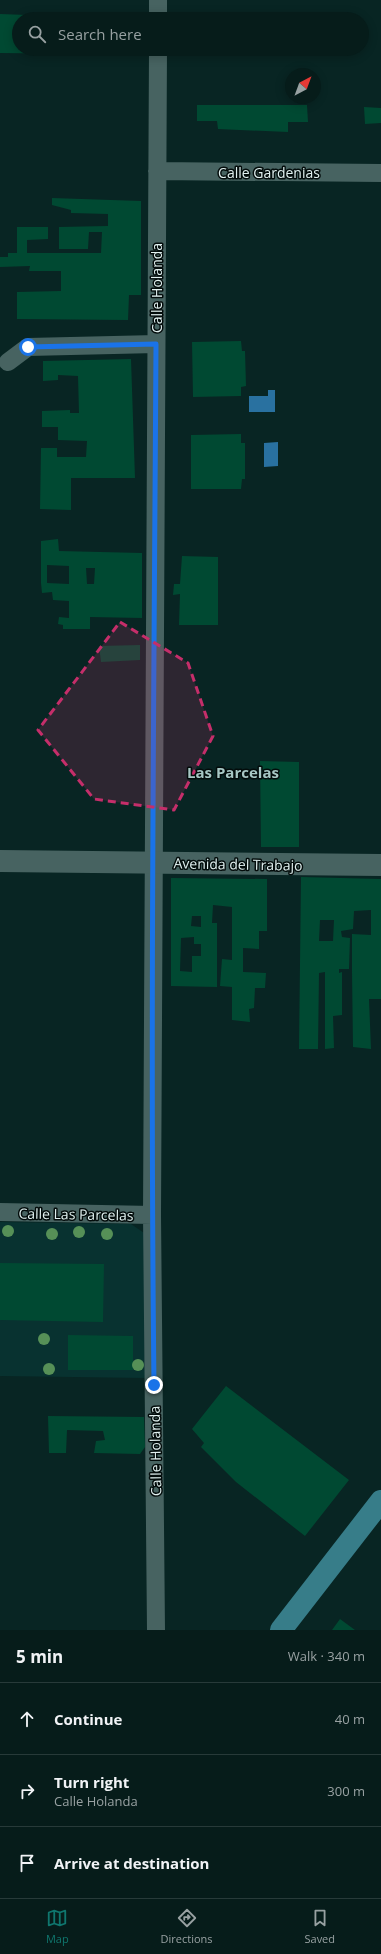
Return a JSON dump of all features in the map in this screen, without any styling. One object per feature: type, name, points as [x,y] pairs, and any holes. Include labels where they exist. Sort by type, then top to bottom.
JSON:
[{"type":"main road","points":[[281,1630],[381,1501]]},
{"type":"street","points":[[158,0],[158,12]]},
{"type":"street","name":"Calle Holanda","points":[[156,1630],[152,1215],[158,56]]},
{"type":"street","name":"Calle Gardenias","points":[[157,171],[381,172]]},
{"type":"street","points":[[8,362],[28,347],[156,344]]},
{"type":"street","name":"Avenida del Trabajo","points":[[0,861],[381,865]]},
{"type":"street","name":"Calle Las Parcelas","points":[[0,1212],[152,1215]]},
{"type":"highlighted area","points":[[120,622],[188,663],[213,736],[174,810],[94,799],[38,730]]},
{"type":"shaded area","points":[[0,1222],[131,1224],[144,1233],[145,1378],[0,1376]]},
{"type":"water","points":[[268,390],[275,390],[275,412],[249,412],[249,396],[268,396]]},
{"type":"water","points":[[278,442],[278,466],[264,467],[264,443]]},
{"type":"building","points":[[0,14],[12,14],[12,53],[0,53]]},
{"type":"building","points":[[197,105],[307,105],[308,122],[288,122],[288,132],[218,129],[217,121],[197,121]]},
{"type":"building","points":[[364,107],[381,108],[381,123],[365,124]]},
{"type":"building","points":[[52,198],[141,201],[141,295],[129,295],[128,320],[17,319],[17,292],[61,291],[61,271],[29,271],[30,266],[0,267],[0,257],[8,257],[8,253],[17,253],[17,227],[48,227],[48,239],[27,240],[27,253],[101,253],[102,232],[89,232],[88,249],[59,249],[59,227],[108,226],[108,214],[71,213],[71,210],[52,205]]},
{"type":"building","points":[[241,341],[242,351],[245,351],[246,386],[241,387],[241,396],[193,397],[192,342]]},
{"type":"building","points":[[131,359],[135,478],[71,478],[71,510],[40,509],[41,448],[57,448],[57,457],[86,457],[87,441],[58,440],[58,427],[42,427],[42,411],[70,410],[70,413],[79,413],[78,376],[58,375],[58,380],[43,381],[43,361]]},
{"type":"building","points":[[241,434],[241,443],[245,443],[245,479],[242,479],[241,489],[191,489],[191,435]]},
{"type":"building","points":[[58,539],[59,551],[142,553],[142,618],[90,617],[90,629],[63,629],[63,625],[58,624],[59,617],[69,618],[69,601],[53,600],[52,592],[42,593],[41,541]],"holes":[[[47,565],[69,566],[69,584],[47,583]],[[86,568],[95,568],[94,584],[87,584]]]},
{"type":"building","points":[[182,556],[218,557],[218,625],[179,625],[180,594],[173,595],[174,584],[180,584]]},
{"type":"building","points":[[140,645],[140,660],[101,662],[99,646]]},
{"type":"building","points":[[260,761],[299,762],[299,847],[261,847]]},
{"type":"building","points":[[301,877],[381,879],[381,999],[369,999],[371,1049],[353,1047],[352,934],[371,935],[371,910],[354,911],[353,929],[341,931],[342,937],[350,938],[349,969],[339,969],[339,973],[342,972],[342,1015],[333,1016],[334,1048],[325,1049],[325,972],[319,973],[318,1049],[299,1049]],"holes":[[[320,920],[334,920],[333,941],[319,941]]]},
{"type":"building","points":[[171,878],[267,879],[267,931],[259,931],[259,949],[243,948],[243,972],[266,973],[265,988],[255,988],[254,1008],[249,1009],[250,1022],[232,1020],[232,987],[220,986],[222,959],[232,960],[232,907],[213,905],[212,923],[217,923],[217,987],[171,986]],"holes":[[[192,916],[201,916],[201,927],[191,926]],[[194,937],[194,944],[201,944],[201,956],[192,956],[192,972],[180,971],[181,938]]]},
{"type":"building","points":[[0,1263],[104,1264],[103,1322],[0,1320]]},
{"type":"building","points":[[68,1335],[133,1336],[133,1370],[68,1370]]},
{"type":"building","points":[[226,1386],[349,1480],[305,1536],[236,1482],[201,1447],[204,1443],[192,1429]]},
{"type":"building","points":[[48,1416],[144,1417],[145,1447],[140,1454],[94,1453],[96,1441],[105,1440],[103,1431],[67,1430],[66,1453],[49,1453]]},
{"type":"building","points":[[340,1619],[355,1630],[332,1630]]},
{"type":"district","name":"Las Parcelas","points":[[233,772]]},
{"type":"route","points":[[28,347],[156,344],[152,1215],[154,1385]]}]
